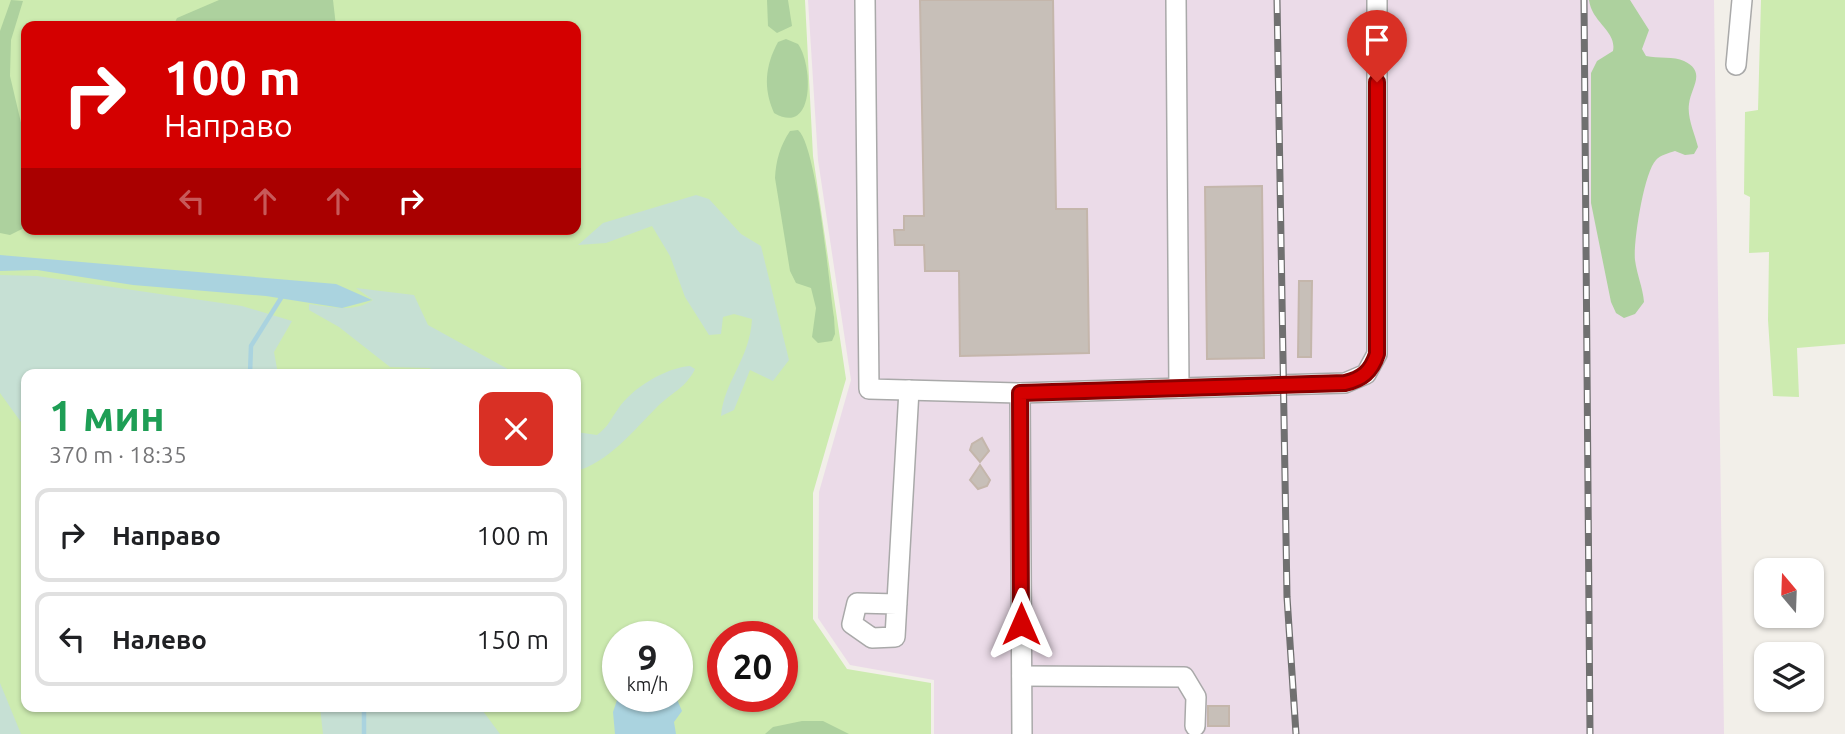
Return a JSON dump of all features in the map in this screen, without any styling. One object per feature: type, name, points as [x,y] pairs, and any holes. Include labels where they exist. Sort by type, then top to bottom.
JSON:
[{"type":"street","points":[[865,0],[869,389],[1020,393],[1345,383],[1357,380],[1373,366],[1377,354],[1377,0]]},
{"type":"street","points":[[1176,0],[1179,388]]},
{"type":"street","points":[[1736,65],[1742,0]]},
{"type":"street","points":[[897,604],[909,390]]},
{"type":"street","points":[[1020,393],[1022,734]]},
{"type":"street","points":[[1022,676],[1184,677],[1196,697],[1195,726]]},
{"type":"shaded area","points":[[808,0],[1714,0],[1724,734],[934,734],[934,680],[850,665],[818,618],[819,492],[851,380],[818,160]]},
{"type":"green space","points":[[0,0],[805,0],[813,156],[846,379],[813,493],[813,619],[847,669],[931,683],[931,734],[0,734]]},
{"type":"green space","points":[[11,0],[23,1],[11,40],[10,76],[21,123],[21,230],[10,235],[0,233],[0,31]]},
{"type":"green space","points":[[219,0],[333,0],[335,21],[176,21]]},
{"type":"green space","points":[[767,0],[788,0],[792,26],[777,33],[768,26]]},
{"type":"green space","points":[[1589,0],[1630,0],[1649,30],[1642,49],[1646,56],[1680,59],[1691,65],[1696,75],[1689,109],[1698,147],[1694,154],[1685,155],[1675,151],[1658,158],[1647,178],[1635,251],[1644,302],[1635,314],[1624,318],[1616,313],[1611,302],[1591,203],[1591,73],[1597,61],[1613,51],[1613,44]]},
{"type":"green space","points":[[1761,0],[1845,0],[1845,344],[1797,348],[1799,397],[1773,396],[1768,320],[1769,252],[1749,253],[1750,197],[1744,194],[1745,112],[1758,110]]},
{"type":"green space","points":[[786,39],[798,44],[803,54],[808,81],[804,107],[797,115],[787,118],[774,113],[767,86],[768,68],[774,51],[778,42]]},
{"type":"green space","points":[[798,130],[805,141],[811,161],[834,317],[835,334],[832,341],[818,343],[812,337],[816,308],[811,288],[796,283],[790,271],[775,178],[784,142],[790,131]]},
{"type":"green space","points":[[696,195],[709,199],[741,234],[761,246],[789,360],[773,381],[750,370],[734,410],[721,416],[727,392],[747,346],[752,319],[734,314],[723,317],[721,334],[709,335],[685,297],[670,256],[652,226],[606,243],[578,245],[603,223]]},
{"type":"green space","points":[[0,275],[37,276],[242,306],[292,321],[274,352],[277,369],[21,369],[21,422],[0,393]]},
{"type":"green space","points":[[356,288],[414,295],[428,325],[508,369],[390,367],[339,327],[309,310],[309,304],[350,308],[373,300]]},
{"type":"green space","points":[[690,366],[695,369],[687,381],[620,445],[599,461],[581,469],[581,433],[597,435],[624,401],[640,387],[660,375]]},
{"type":"green space","points":[[0,683],[21,734],[0,734]]},
{"type":"green space","points":[[321,712],[484,712],[500,734],[323,734]]},
{"type":"green space","points":[[802,721],[823,721],[849,734],[765,734],[773,727]]},
{"type":"water","points":[[0,255],[336,284],[372,300],[342,308],[266,296],[133,285],[37,270],[0,271]]},
{"type":"water","points":[[613,712],[681,712],[674,722],[676,734],[615,734]]},
{"type":"building","points":[[920,0],[1053,0],[1056,209],[1087,209],[1089,353],[960,356],[959,271],[925,271],[924,245],[895,245],[894,230],[904,230],[904,216],[924,216]]},
{"type":"building","points":[[1262,186],[1264,358],[1207,359],[1205,187]]},
{"type":"building","points":[[1299,281],[1312,281],[1311,357],[1298,357]]},
{"type":"building","points":[[982,438],[989,451],[980,462],[970,450],[972,444]]},
{"type":"building","points":[[980,465],[990,480],[987,486],[978,489],[970,480]]},
{"type":"building","points":[[1208,706],[1229,706],[1229,726],[1208,726]]},
{"type":"waterway","points":[[250,369],[251,346],[281,298]]},
{"type":"waterway","points":[[364,712],[364,734]]},
{"type":"railway","points":[[1277,0],[1287,597],[1296,734]]},
{"type":"railway","points":[[1584,0],[1590,734]]},
{"type":"route","points":[[1021,624],[1020,393],[1345,383],[1357,380],[1373,366],[1377,354],[1377,82]]}]
